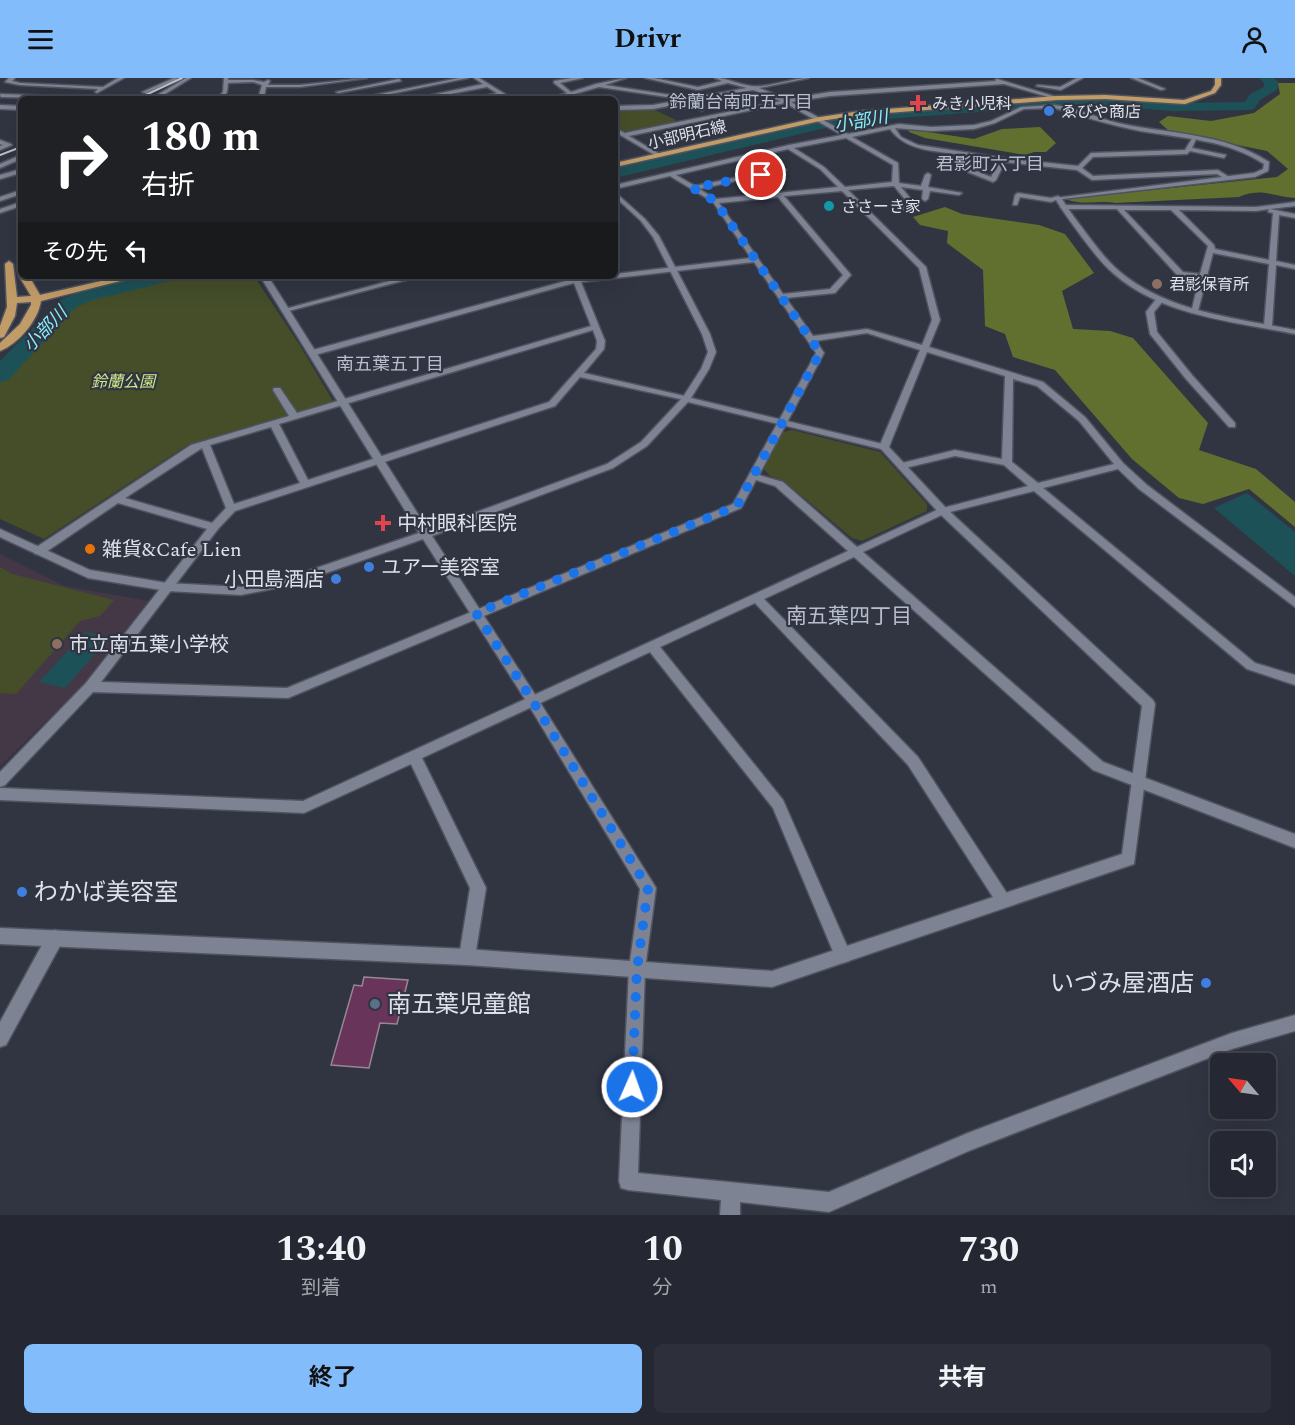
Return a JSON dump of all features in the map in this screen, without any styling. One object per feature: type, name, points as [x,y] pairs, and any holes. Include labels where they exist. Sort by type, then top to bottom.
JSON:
[{"type":"main road","name":"小部明石線","points":[[618,164],[861,113],[1057,98],[1105,97],[1185,102],[1214,92],[1218,85],[1218,78]]},
{"type":"main road","points":[[0,258],[12,300],[11,314],[0,335]]},
{"type":"main road","points":[[4,266],[18,272]]},
{"type":"main road","points":[[0,348],[17,335],[32,314],[36,296],[25,279]]},
{"type":"main road","points":[[36,296],[107,279]]},
{"type":"main road","points":[[12,300],[120,279]]},
{"type":"street","points":[[13,78],[7,81],[20,84],[103,88]]},
{"type":"street","points":[[1,95],[30,78]]},
{"type":"street","points":[[89,96],[122,78]]},
{"type":"street","points":[[160,78],[176,78]]},
{"type":"street","points":[[144,92],[176,78]]},
{"type":"street","points":[[158,96],[189,78]]},
{"type":"street","points":[[262,96],[265,85],[271,78]]},
{"type":"street","points":[[222,96],[225,92],[226,80],[253,81],[265,85],[320,84],[365,78]]},
{"type":"street","points":[[372,96],[466,78]]},
{"type":"street","points":[[476,78],[502,94],[491,96]]},
{"type":"street","points":[[523,78],[536,78]]},
{"type":"street","points":[[569,92],[556,82],[581,78]]},
{"type":"street","points":[[559,96],[624,78]]},
{"type":"street","points":[[647,78],[698,88],[741,78]]},
{"type":"street","points":[[717,78],[786,101],[849,135],[896,164],[893,174],[894,184],[907,198],[904,209]]},
{"type":"street","points":[[618,108],[653,107],[807,78]]},
{"type":"street","points":[[986,78],[1032,87],[1061,89],[1081,78]]},
{"type":"street","points":[[1025,78],[1041,79]]},
{"type":"street","points":[[1133,78],[1163,89]]},
{"type":"street","points":[[338,92],[397,79],[424,96]]},
{"type":"street","points":[[1032,87],[1041,79]]},
{"type":"street","points":[[624,135],[830,94],[1005,82]]},
{"type":"street","points":[[320,84],[349,96]]},
{"type":"street","points":[[436,96],[488,85]]},
{"type":"street","points":[[596,85],[686,99],[702,109]]},
{"type":"street","points":[[1032,87],[1057,98]]},
{"type":"street","points":[[1,95],[22,96]]},
{"type":"street","points":[[1015,204],[1018,195],[1051,200],[1255,175],[1266,170],[1267,163],[1258,155],[1239,148],[1124,126],[1039,100]]},
{"type":"street","points":[[618,186],[789,147],[891,127],[955,129],[993,123],[1023,108],[1053,106]]},
{"type":"street","points":[[0,107],[18,108]]},
{"type":"street","points":[[653,107],[663,112]]},
{"type":"street","points":[[672,117],[682,123]]},
{"type":"street","points":[[891,127],[906,143],[966,155],[1079,168],[1092,178],[1218,172],[1227,178]]},
{"type":"street","points":[[618,132],[660,156]]},
{"type":"street","points":[[1079,168],[1091,155],[1187,152],[1193,139]]},
{"type":"street","points":[[0,142],[9,145],[0,148]]},
{"type":"street","points":[[789,147],[822,168],[922,267],[936,321],[884,447]]},
{"type":"street","points":[[1188,149],[1224,156]]},
{"type":"street","points":[[966,155],[957,166],[993,180],[1003,160]]},
{"type":"street","points":[[0,166],[18,159]]},
{"type":"street","points":[[693,188],[783,170]]},
{"type":"street","points":[[0,177],[18,172]]},
{"type":"street","points":[[90,687],[288,693],[737,506],[820,353],[715,201],[671,174]]},
{"type":"street","points":[[925,199],[928,175]]},
{"type":"street","points":[[715,201],[894,184],[959,193]]},
{"type":"street","points":[[0,199],[18,193]]},
{"type":"street","points":[[780,195],[847,275],[832,291],[781,296]]},
{"type":"street","points":[[0,533],[88,574],[167,587],[241,591],[288,582],[428,534],[610,466],[644,444],[686,399],[705,369],[712,352],[706,334],[656,236],[618,197]]},
{"type":"street","points":[[1058,198],[1117,274],[1160,300],[1194,311],[1295,332]]},
{"type":"street","points":[[1063,207],[1256,209],[1295,204]]},
{"type":"street","points":[[0,211],[18,205]]},
{"type":"street","points":[[12,207],[18,211]]},
{"type":"street","points":[[1119,208],[1180,274],[1203,277]]},
{"type":"street","points":[[1174,209],[1212,246],[1212,251]]},
{"type":"street","points":[[1256,209],[1295,216]]},
{"type":"street","points":[[1268,326],[1276,213]]},
{"type":"street","points":[[1194,311],[1208,255],[1212,251]]},
{"type":"street","points":[[1212,251],[1295,267]]},
{"type":"street","points":[[618,275],[755,260]]},
{"type":"street","points":[[266,279],[379,462],[428,534],[648,888],[637,969],[628,1181],[829,1202],[979,1137],[1232,1041],[1295,1023]]},
{"type":"street","points":[[285,310],[405,279]]},
{"type":"street","points":[[312,353],[572,279]]},
{"type":"street","points":[[0,781],[90,687],[214,527],[231,509],[552,404],[600,349],[600,341],[576,279]]},
{"type":"street","points":[[1160,300],[1150,312],[1153,332],[1232,425]]},
{"type":"street","points":[[39,551],[194,447],[595,327]]},
{"type":"street","points":[[811,339],[867,331],[1040,384],[1082,419],[1120,465],[1143,487],[1295,603]]},
{"type":"street","points":[[0,936],[467,957],[772,979],[1129,859],[1149,704],[943,511],[884,447],[579,374]]},
{"type":"street","points":[[1007,463],[1009,375]]},
{"type":"street","points":[[277,390],[295,417]]},
{"type":"street","points":[[274,423],[306,485]]},
{"type":"street","points":[[205,444],[231,509]]},
{"type":"street","points":[[901,466],[955,453],[1007,463],[1251,666],[1295,680]]},
{"type":"street","points":[[0,794],[304,807],[943,511],[1120,465]]},
{"type":"street","points":[[753,476],[779,484],[1098,766],[1295,842]]},
{"type":"street","points":[[116,499],[214,527]]},
{"type":"street","points":[[756,597],[913,761],[1003,900]]},
{"type":"street","points":[[652,646],[778,804],[843,955]]},
{"type":"street","points":[[415,757],[478,888],[467,957]]},
{"type":"street","points":[[0,1039],[55,938]]},
{"type":"street","points":[[730,1192],[730,1215]]},
{"type":"shaded area","points":[[1247,493],[1295,532],[1295,576],[1214,508]]},
{"type":"shaded area","name":"市立南五葉小学校","points":[[0,554],[64,586],[148,601],[81,687],[0,766]]},
{"type":"shaded area","points":[[85,632],[110,637],[65,688],[39,682]]},
{"type":"green space","points":[[1278,83],[1295,83],[1295,198],[1254,193],[1239,197],[1115,203],[1077,202],[1066,199],[1277,177],[1288,169],[1267,151],[1169,131],[1159,122],[1168,116],[1211,121],[1254,113],[1280,94]]},
{"type":"green space","points":[[618,109],[653,109],[676,120],[673,123],[623,132],[618,129]]},
{"type":"green space","points":[[1040,127],[1056,143],[1046,152],[1025,155],[925,138],[909,132],[908,129],[974,139],[1002,129]]},
{"type":"green space","points":[[945,207],[962,214],[1039,225],[1065,234],[1094,273],[1062,291],[1073,329],[1110,331],[1133,338],[1208,423],[1199,450],[1256,469],[1295,502],[1295,527],[1249,489],[1203,504],[1179,498],[1132,459],[1055,370],[1013,357],[1005,334],[985,326],[983,270],[947,243],[948,231],[920,225],[913,217]]},
{"type":"green space","name":"鈴蘭公園","points":[[164,279],[256,279],[333,401],[186,446],[44,539],[0,519],[0,382],[73,304],[89,297]]},
{"type":"green space","points":[[792,430],[880,452],[927,504],[927,511],[862,541],[852,538],[784,481],[770,476],[763,468],[783,432]]},
{"type":"green space","points":[[0,567],[12,574],[114,600],[100,616],[80,621],[16,694],[0,693]]},
{"type":"building","name":"南五葉児童館","points":[[364,977],[408,980],[397,1024],[380,1023],[369,1068],[331,1065],[354,985],[362,986]]},
{"type":"waterway","name":"小部川","points":[[618,172],[842,120],[873,116],[1082,100],[1172,107],[1249,106],[1255,97],[1271,89],[1271,82],[1266,78]]},
{"type":"waterway","name":"小部川","points":[[0,375],[69,303],[86,296],[155,279]]},
{"type":"railway","points":[[143,96],[182,78]]},
{"type":"railway","points":[[0,155],[18,148]]},
{"type":"place","name":"みき小児科","points":[[918,103]]},
{"type":"place","name":"ゑびや商店","points":[[1049,111]]},
{"type":"place","name":"ささーき家","points":[[829,206]]},
{"type":"place","name":"君影保育所","points":[[1157,284]]},
{"type":"place","name":"中村眼科医院","points":[[383,523]]},
{"type":"place","name":"雑貨&Cafe Lien","points":[[90,549]]},
{"type":"place","name":"ユアー美容室","points":[[369,567]]},
{"type":"place","name":"小田島酒店","points":[[336,579]]},
{"type":"place","name":"市立南五葉小学校","points":[[57,644]]},
{"type":"place","name":"わかば美容室","points":[[22,892]]},
{"type":"place","name":"いづみ屋酒店","points":[[1206,983]]},
{"type":"place","name":"南五葉児童館","points":[[375,1004]]},
{"type":"district","name":"鈴蘭台南町五丁目","points":[[741,102]]},
{"type":"district","name":"君影町六丁目","points":[[990,164]]},
{"type":"district","name":"南五葉五丁目","points":[[390,364]]},
{"type":"district","name":"南五葉四丁目","points":[[849,616]]},
{"type":"route","points":[[632,1087],[637,969],[648,888],[476,613],[737,506],[820,353],[715,201],[693,188],[761,175]]}]
